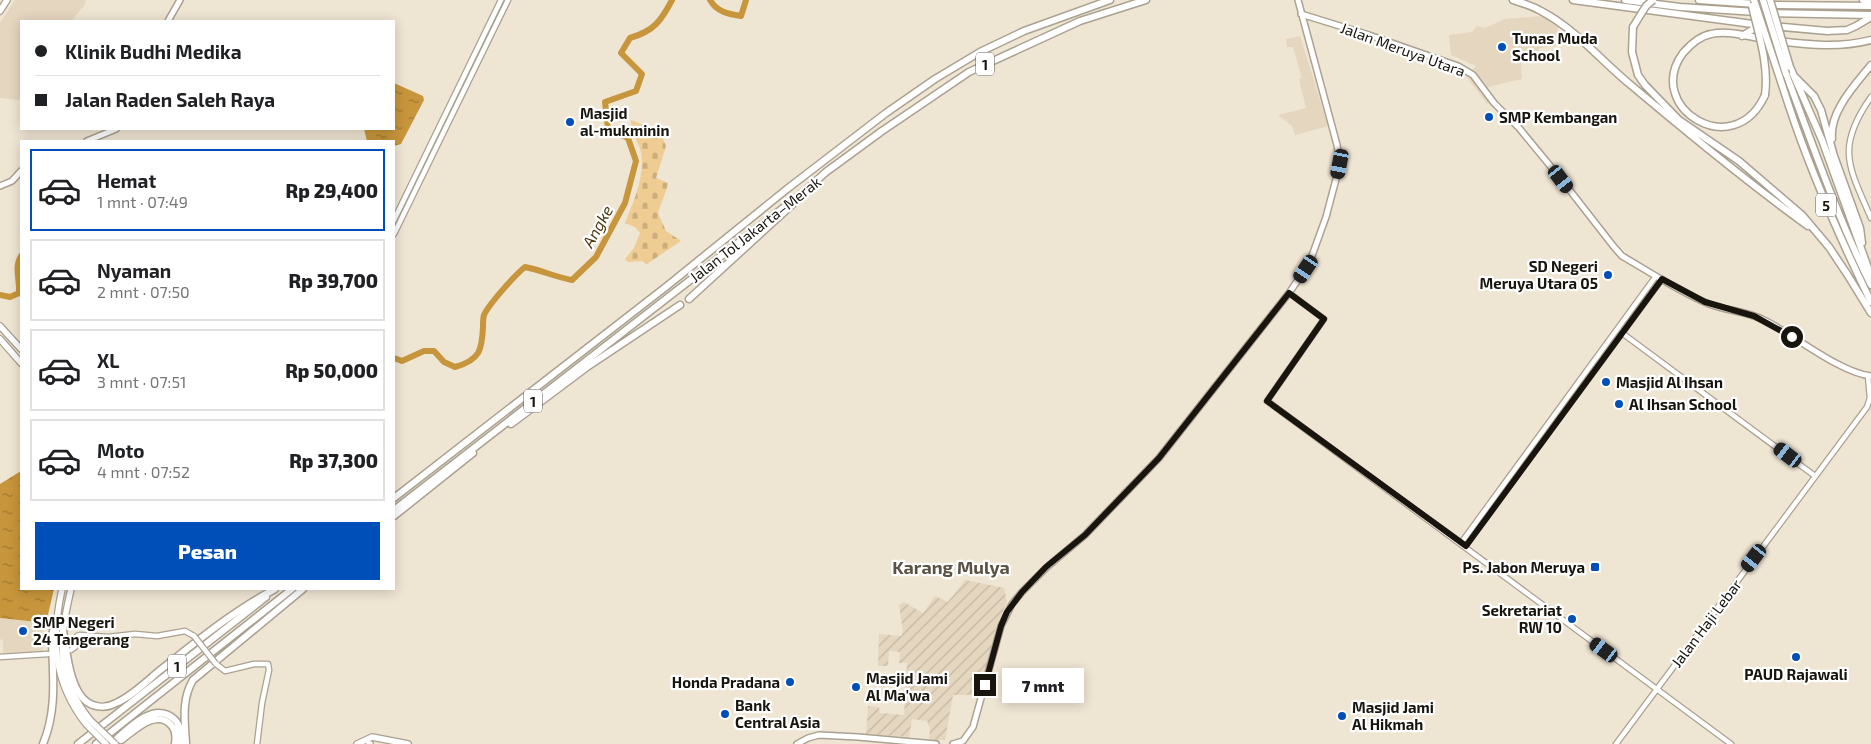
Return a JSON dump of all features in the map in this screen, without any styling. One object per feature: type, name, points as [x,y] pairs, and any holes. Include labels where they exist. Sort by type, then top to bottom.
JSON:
[{"type":"highway","name":"Jalan Tol Jakarta–Merak","points":[[395,497],[886,113],[935,79],[980,52],[1024,31],[1110,0]]},
{"type":"highway","name":"Jalan Tol Jakarta–Merak","points":[[395,509],[882,130],[969,72],[1080,21],[1146,0]]},
{"type":"highway","points":[[1513,0],[1540,10],[1574,32],[1629,84],[1681,128],[1813,230]]},
{"type":"highway","points":[[1573,0],[1781,28],[1838,31],[1856,26],[1871,16]]},
{"type":"highway","points":[[1625,0],[1771,13],[1871,16]]},
{"type":"highway","points":[[1653,0],[1646,6],[1633,27],[1631,42],[1638,75],[1649,90],[1679,120],[1720,147],[1766,183],[1802,215],[1829,247],[1848,274],[1871,313]]},
{"type":"highway","points":[[1699,0],[1770,5],[1871,6]]},
{"type":"highway","points":[[1752,0],[1764,59],[1767,80],[1765,95],[1756,112],[1736,124],[1725,127],[1704,124],[1687,113],[1676,97],[1674,77],[1676,65],[1690,46],[1711,34],[1730,34],[1742,36],[1824,46],[1848,45],[1871,40]]},
{"type":"highway","name":"5","points":[[1752,0],[1807,159],[1846,252],[1871,302]]},
{"type":"highway","name":"5","points":[[1763,0],[1786,74],[1853,249],[1871,285]]},
{"type":"highway","points":[[1770,0],[1790,67],[1822,140],[1846,211],[1863,249],[1871,276]]},
{"type":"highway","points":[[1863,0],[1871,1]]},
{"type":"highway","points":[[1742,36],[1760,25]]},
{"type":"highway","points":[[1833,150],[1831,136],[1838,112],[1854,86],[1871,65]]},
{"type":"highway","points":[[1793,75],[1814,96],[1821,110],[1839,172],[1860,228],[1863,249]]},
{"type":"highway","points":[[689,299],[775,222],[805,191]]},
{"type":"highway","points":[[395,515],[499,433],[587,367],[680,305]]},
{"type":"highway","points":[[63,631],[75,684],[81,696],[89,704],[96,707],[104,707],[116,704],[133,693],[234,614],[256,598],[274,590]]},
{"type":"highway","name":"1","points":[[78,744],[275,590]]},
{"type":"highway","name":"1","points":[[96,744],[291,590]]},
{"type":"highway","points":[[186,744],[184,708],[188,688],[197,675],[302,590]]},
{"type":"highway","points":[[43,744],[54,706],[52,634],[55,626]]},
{"type":"highway","points":[[159,672],[211,639]]},
{"type":"highway","points":[[186,700],[190,744]]},
{"type":"highway","points":[[111,744],[143,718],[157,713],[167,714],[178,723],[181,731],[181,744]]},
{"type":"highway","points":[[116,744],[149,721],[157,718],[169,722],[174,728],[175,744]]},
{"type":"main road","points":[[0,11],[7,0]]},
{"type":"main road","points":[[169,20],[180,0]]},
{"type":"main road","points":[[953,744],[964,741],[973,726],[1001,626],[1012,604],[1046,567],[1078,541],[1106,514],[1159,458],[1289,293],[1311,259],[1326,217],[1340,164],[1337,145],[1298,0]]},
{"type":"main road","name":"Jalan Meruya Utara","points":[[1301,14],[1378,38],[1458,66],[1468,72],[1498,108],[1519,128],[1619,253],[1656,276],[1705,302],[1749,314],[1766,321],[1843,366],[1857,373],[1870,376]]},
{"type":"main road","points":[[89,140],[114,130]]},
{"type":"main road","points":[[0,186],[12,181],[19,174]]},
{"type":"main road","points":[[0,326],[20,348]]},
{"type":"main road","points":[[0,339],[20,362]]},
{"type":"main road","points":[[8,348],[14,342]]},
{"type":"main road","points":[[62,590],[55,626],[57,655],[62,681],[70,701],[106,744]]},
{"type":"main road","points":[[71,590],[61,649],[68,681],[88,722],[116,744]]},
{"type":"main road","points":[[796,744],[808,738],[823,735],[936,744]]},
{"type":"main road","points":[[357,744],[372,737],[408,744]]},
{"type":"street","points":[[395,218],[501,0]]},
{"type":"street","points":[[395,232],[508,0]]},
{"type":"street","points":[[1871,97],[1853,127],[1849,139],[1848,157],[1852,174],[1871,218]]},
{"type":"street","points":[[1460,543],[1656,276]]},
{"type":"street","points":[[1466,546],[1662,279]]},
{"type":"street","points":[[1289,293],[1324,319],[1267,401],[1466,546],[1731,744]]},
{"type":"street","points":[[1622,333],[1815,476]]},
{"type":"street","name":"Jalan Haji Lebar","points":[[1616,744],[1867,407],[1870,398],[1870,376]]},
{"type":"street","points":[[71,650],[76,645],[77,636],[80,635],[108,637],[134,634],[157,636],[185,631],[194,636],[216,664],[225,671],[254,664],[268,664],[269,670],[257,744]]},
{"type":"street","points":[[0,657],[48,654]]},
{"type":"shaded area","points":[[15,0],[86,0],[84,6],[72,20],[20,20],[19,100],[0,98],[0,23]]},
{"type":"shaded area","points":[[1543,16],[1558,24],[1558,46],[1539,48],[1540,58],[1521,60],[1522,79],[1484,88],[1494,102],[1487,104],[1466,76],[1476,66],[1451,55],[1449,35],[1472,32],[1477,26],[1485,28],[1505,19]]},
{"type":"shaded area","points":[[1300,36],[1328,126],[1295,135],[1292,126],[1278,115],[1306,108],[1299,79],[1302,78],[1293,47],[1287,47],[1286,39]]},
{"type":"shaded area","points":[[965,580],[1004,588],[1007,602],[996,627],[979,695],[953,695],[945,740],[929,740],[930,729],[927,721],[912,719],[909,737],[866,734],[868,706],[879,707],[880,713],[904,715],[907,663],[899,663],[900,652],[889,651],[888,666],[878,666],[879,634],[901,636],[903,632],[899,605],[904,602],[923,613],[935,596],[948,602]]},
{"type":"shaded area","name":"SMP Negeri 24 Tangerang","points":[[0,618],[46,623],[42,652],[3,653],[3,640],[0,639]]},
{"type":"green space","points":[[631,120],[660,131],[666,146],[656,178],[668,183],[658,213],[666,231],[681,241],[647,264],[642,261],[628,262],[625,259],[634,248],[640,233],[635,227],[625,223],[638,189],[642,161]]},
{"type":"water","points":[[395,83],[423,96],[424,100],[401,144],[395,146],[395,140],[367,140],[364,130],[395,130]]},
{"type":"water","points":[[20,472],[20,590],[54,590],[46,623],[0,618],[0,484]]},
{"type":"waterway","name":"Angke","points":[[395,358],[402,361],[424,351],[434,351],[444,362],[455,367],[470,361],[478,353],[482,342],[484,315],[503,290],[525,267],[572,280],[596,257],[625,203],[636,161],[628,138],[608,129],[605,102],[636,91],[642,74],[621,53],[630,38],[645,32],[656,24],[672,0]]},
{"type":"waterway","name":"Angke","points":[[710,0],[719,10],[741,16],[746,0]]},
{"type":"waterway","name":"Angke","points":[[0,295],[10,297],[19,293],[18,265],[20,258]]},
{"type":"place","name":"Tunas Muda School","points":[[1502,47]]},
{"type":"place","name":"SMP Kembangan","points":[[1489,117]]},
{"type":"place","name":"Masjid al-mukminin","points":[[570,122]]},
{"type":"place","name":"SD Negeri Meruya Utara 05","points":[[1608,275]]},
{"type":"place","name":"Masjid Al Ihsan","points":[[1606,382]]},
{"type":"place","name":"Al Ihsan School","points":[[1619,404]]},
{"type":"place","name":"Ps. Jabon Meruya","points":[[1595,567]]},
{"type":"place","name":"Sekretariat RW 10","points":[[1572,619]]},
{"type":"place","name":"SMP Negeri 24 Tangerang","points":[[23,631]]},
{"type":"place","name":"PAUD Rajawali","points":[[1796,657]]},
{"type":"place","name":"Honda Pradana","points":[[790,682]]},
{"type":"place","name":"Masjid Jami Al Ma'wa","points":[[856,687]]},
{"type":"place","name":"Bank Central Asia","points":[[725,714]]},
{"type":"place","name":"Masjid Jami Al Hikmah","points":[[1342,716]]},
{"type":"district","name":"Karang Mulya","points":[[951,567]]},
{"type":"route","points":[[985,685],[1001,626],[1012,604],[1046,567],[1085,535],[1136,484],[1178,436],[1289,293],[1324,319],[1272,391],[1267,401],[1466,546],[1662,279],[1705,302],[1720,308],[1743,312],[1766,321],[1792,337]]}]
